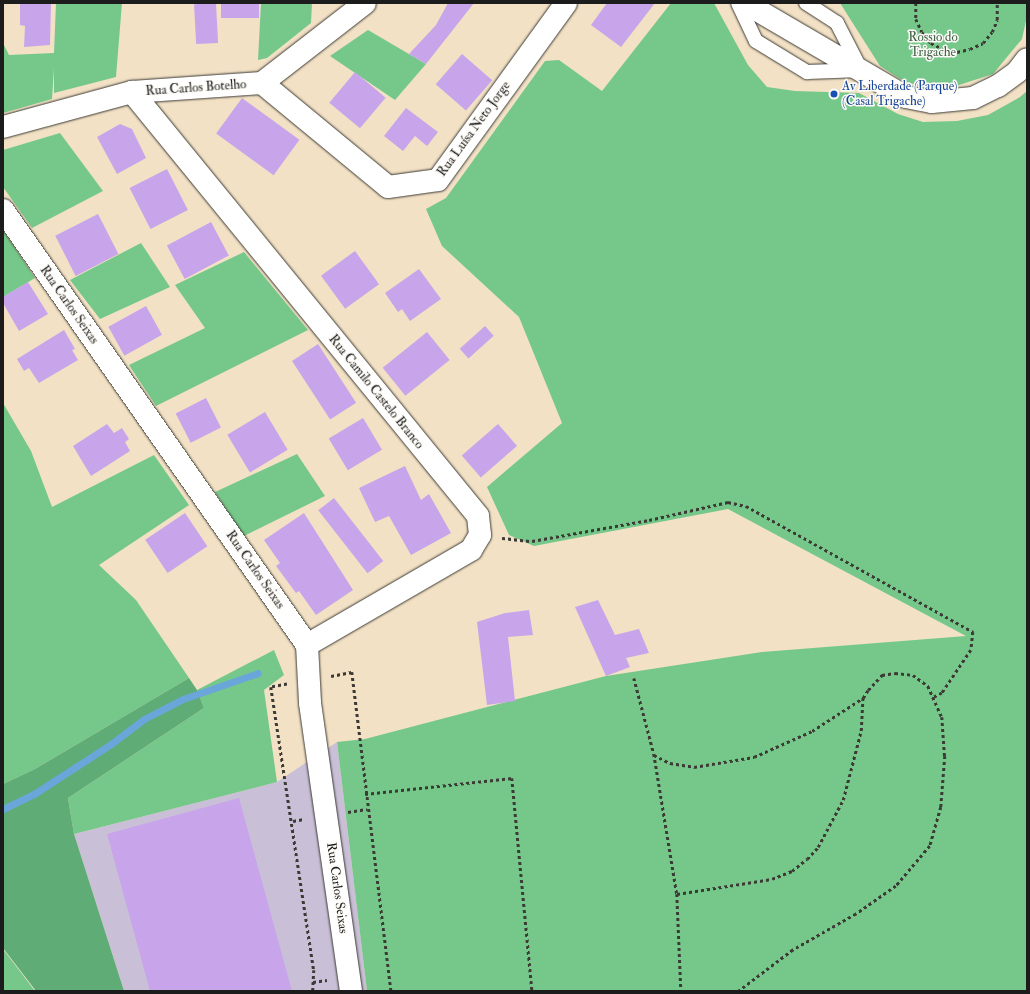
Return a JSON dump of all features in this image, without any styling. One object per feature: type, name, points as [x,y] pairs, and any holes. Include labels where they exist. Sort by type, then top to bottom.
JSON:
[{"type":"street","name":"Rua Carlos Botelho","points":[[3,127],[132,92],[262,83],[366,3]]},
{"type":"street","name":"Rua Luísa Neto Jorge","points":[[262,83],[388,187],[438,180],[566,3]]},
{"type":"street","points":[[745,3],[861,70],[906,98],[932,102],[955,101],[973,98],[998,86],[1017,72],[1027,59]]},
{"type":"street","name":"Rua Camilo Castelo Branco","points":[[132,92],[478,516],[480,535]]},
{"type":"street","name":"Rua Carlos Seixas","points":[[3,210],[307,644],[309,679],[351,991]]},
{"type":"street","points":[[307,644],[470,550],[480,535]]},
{"type":"lane","points":[[738,3],[756,41],[807,72],[861,70],[837,23],[806,3]]},
{"type":"path","points":[[874,3],[881,3]]},
{"type":"path","points":[[916,3],[916,19],[922,32],[931,42],[943,49],[957,52],[970,49],[983,42],[992,32],[997,20],[997,3]]},
{"type":"path","points":[[480,535],[532,542],[650,520],[728,502],[746,506],[973,632],[971,650],[942,692],[934,697]]},
{"type":"path","points":[[313,991],[314,970],[271,686],[352,672],[365,794],[391,991]]},
{"type":"path","points":[[654,754],[670,763],[694,767],[754,757],[812,731],[863,698],[882,675],[896,673],[913,675],[928,686],[942,717],[945,756],[941,807],[930,846],[896,886],[856,914],[793,950],[739,991]]},
{"type":"path","points":[[634,678],[654,754],[677,894],[681,991]]},
{"type":"path","points":[[677,894],[772,878],[792,871],[807,859],[818,847],[843,800],[861,731],[863,698]]},
{"type":"path","points":[[365,794],[512,778],[532,991]]},
{"type":"shaded area","points":[[337,742],[367,991],[124,991],[74,834],[277,782]]},
{"type":"green space","points":[[56,3],[122,3],[116,77],[54,93],[54,68],[52,99],[3,113],[3,43],[9,55],[54,53]]},
{"type":"green space","points":[[261,3],[312,3],[311,23],[267,58],[258,60]]},
{"type":"green space","points":[[671,3],[714,3],[748,65],[767,87],[795,91],[859,93],[898,114],[923,122],[957,121],[988,115],[1020,97],[1027,91],[1027,991],[367,991],[337,742],[365,739],[606,676],[762,652],[966,636],[728,509],[534,546],[509,535],[487,487],[562,423],[519,317],[442,246],[426,209],[446,198],[545,61],[559,60],[602,91]]},
{"type":"green space","name":"Rossio do Trigache","points":[[840,3],[1027,3],[1027,16],[1022,39],[993,74],[956,86],[927,89],[902,80],[880,66]]},
{"type":"green space","points":[[368,30],[426,64],[395,100],[330,56]]},
{"type":"green space","points":[[60,133],[103,191],[32,228],[3,187],[3,150]]},
{"type":"green space","points":[[3,230],[35,278],[3,297]]},
{"type":"green space","points":[[141,243],[170,287],[100,319],[70,280]]},
{"type":"green space","points":[[244,252],[308,330],[156,406],[129,365],[205,328],[175,285]]},
{"type":"green space","points":[[3,403],[31,451],[52,507],[154,455],[189,505],[99,565],[136,600],[189,678],[35,769],[3,784]]},
{"type":"green space","points":[[297,454],[325,496],[244,536],[215,492]]},
{"type":"green space","points":[[274,650],[284,675],[264,690],[277,782],[74,834],[68,798],[204,708],[197,690]]},
{"type":"green space","points":[[189,678],[197,690],[204,708],[68,798],[74,834],[124,991],[36,991],[3,948],[3,784],[35,769]]},
{"type":"green space","points":[[3,949],[35,991],[3,991]]},
{"type":"building","points":[[20,3],[51,3],[50,45],[24,47],[25,26],[20,25]]},
{"type":"building","points":[[216,3],[218,43],[196,44],[194,4]]},
{"type":"building","points":[[221,3],[259,3],[259,18],[221,18]]},
{"type":"building","points":[[448,3],[474,3],[426,64],[409,54],[436,25]]},
{"type":"building","points":[[607,3],[655,3],[621,47],[591,25]]},
{"type":"building","points":[[462,54],[492,80],[466,110],[436,84]]},
{"type":"building","points":[[355,72],[386,98],[360,128],[329,103]]},
{"type":"building","points":[[242,98],[299,140],[274,175],[216,134]]},
{"type":"building","points":[[406,108],[438,132],[427,146],[415,136],[403,151],[384,136]]},
{"type":"building","points":[[120,124],[132,129],[146,158],[117,174],[97,137]]},
{"type":"building","points":[[167,169],[188,210],[150,229],[130,188]]},
{"type":"building","points":[[98,214],[118,254],[76,276],[55,236]]},
{"type":"building","points":[[211,222],[229,256],[185,279],[167,245]]},
{"type":"building","points":[[355,251],[379,284],[345,309],[321,276]]},
{"type":"building","points":[[419,269],[441,299],[410,321],[402,309],[398,312],[385,293]]},
{"type":"building","points":[[28,282],[48,314],[19,331],[3,303],[3,297]]},
{"type":"building","points":[[146,306],[162,335],[124,356],[108,327]]},
{"type":"building","points":[[485,326],[494,336],[468,358],[460,349]]},
{"type":"building","points":[[64,330],[75,349],[72,350],[78,360],[39,383],[29,368],[24,371],[17,359]]},
{"type":"building","points":[[427,332],[450,360],[405,396],[383,368]]},
{"type":"building","points":[[318,344],[356,403],[330,420],[292,361]]},
{"type":"building","points":[[206,398],[221,427],[191,443],[176,413]]},
{"type":"building","points":[[265,412],[288,450],[250,472],[227,435]]},
{"type":"building","points":[[363,418],[382,450],[348,470],[329,439]]},
{"type":"building","points":[[107,424],[114,433],[122,428],[129,439],[125,442],[130,451],[91,476],[73,446]]},
{"type":"building","points":[[498,424],[517,446],[481,477],[462,455]]},
{"type":"building","points":[[405,466],[421,500],[429,494],[451,533],[411,555],[389,516],[375,522],[359,488]]},
{"type":"building","points":[[334,498],[383,561],[367,573],[318,510]]},
{"type":"building","points":[[185,513],[207,546],[168,573],[145,540]]},
{"type":"building","points":[[304,513],[353,590],[316,615],[299,591],[296,593],[276,566],[280,563],[264,540]]},
{"type":"building","points":[[598,600],[615,635],[639,629],[649,653],[626,658],[630,667],[606,676],[575,607]]},
{"type":"building","points":[[529,610],[533,635],[508,637],[515,701],[487,705],[477,622],[505,613]]},
{"type":"building","points":[[239,798],[292,991],[150,991],[107,834]]},
{"type":"waterway","points":[[3,809],[34,794],[111,744],[144,719],[183,699],[258,673]]},
{"type":"place","name":"Av Liberdade (Parque) (Casal Trigache)","points":[[834,94]]}]
